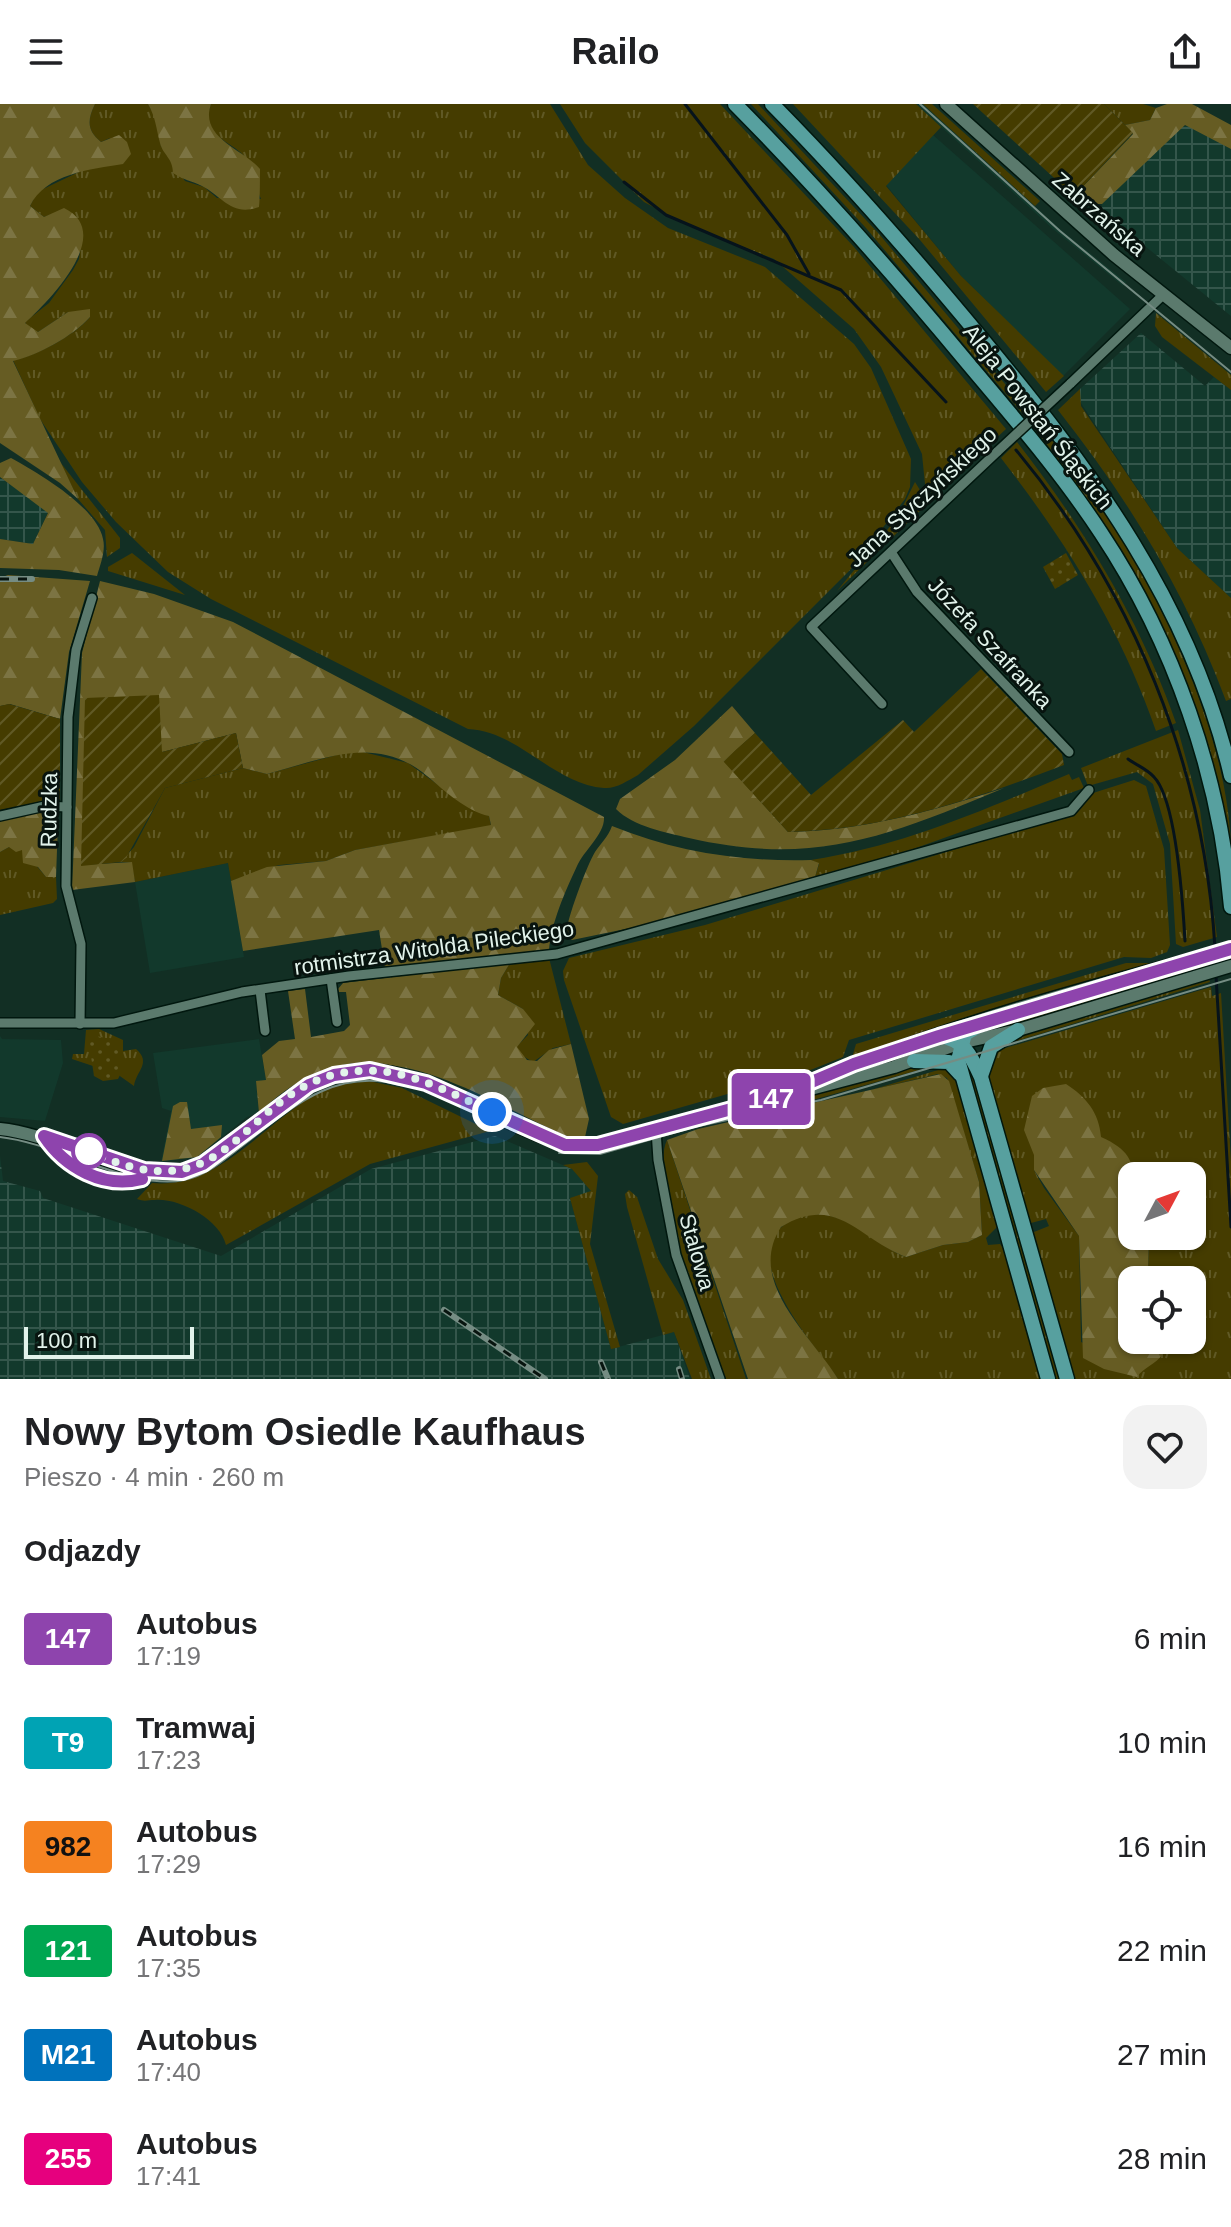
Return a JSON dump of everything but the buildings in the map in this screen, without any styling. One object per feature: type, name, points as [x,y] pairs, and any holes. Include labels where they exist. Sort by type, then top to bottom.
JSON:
[{"type":"main road","name":"Aleja Powstań Śląskich","points":[[735,104],[857,233],[916,302],[1053,466],[1101,533],[1152,623],[1183,697],[1213,799],[1231,907]]},
{"type":"main road","name":"Aleja Powstań Śląskich","points":[[772,104],[940,289],[1102,492],[1176,618],[1201,675],[1231,776]]},
{"type":"main road","points":[[990,1019],[965,1034],[960,1043],[958,1060],[1048,1379]]},
{"type":"main road","points":[[981,1077],[991,1047],[1018,1030]]},
{"type":"main road","points":[[939,1036],[954,1038],[960,1043],[981,1077],[1067,1379]]},
{"type":"main road","points":[[914,1061],[949,1062],[964,1081]]},
{"type":"street","name":"Zabrzańska","points":[[946,104],[1163,295],[1231,348]]},
{"type":"street","name":"Jana Styczyńskiego","points":[[882,704],[811,627],[1163,295]]},
{"type":"street","name":"Józefa Szafranka","points":[[891,552],[933,609],[1069,752]]},
{"type":"street","name":"Rudzka","points":[[80,1024],[81,944],[66,886],[67,807],[76,650],[92,598]]},
{"type":"street","name":"rotmistrza Witolda Pileckiego","points":[[0,1023],[119,1023],[260,990],[557,954],[617,940],[1071,811],[1089,790]]},
{"type":"street","points":[[0,816],[45,806],[67,807]]},
{"type":"street","points":[[776,1097],[854,1064],[990,1019],[1231,949]]},
{"type":"street","points":[[0,1129],[32,1132],[144,1170],[182,1172],[203,1164],[309,1085],[334,1075],[370,1070],[426,1083],[565,1145],[598,1145],[914,1061],[960,1043],[1018,1030],[1231,966]]},
{"type":"street","points":[[331,979],[337,1022]]},
{"type":"street","points":[[260,990],[265,1031]]},
{"type":"street","name":"Stalowa","points":[[656,1130],[676,1255],[720,1379]]},
{"type":"shaded area","points":[[916,104],[923,104],[1061,230],[1126,282],[1123,286],[1053,229]]},
{"type":"shaded area","points":[[1189,125],[1231,149],[1231,316],[1102,211],[1102,204],[1180,127]]},
{"type":"shaded area","points":[[933,135],[1130,309],[1063,376],[961,276],[886,185]]},
{"type":"shaded area","points":[[1141,333],[1205,386],[1214,377],[1231,390],[1231,598],[1177,548],[1079,400],[1080,389]]},
{"type":"shaded area","points":[[0,477],[48,512],[33,544],[0,539]]},
{"type":"shaded area","points":[[228,863],[244,957],[150,973],[135,882]]},
{"type":"shaded area","points":[[0,1036],[2,1039],[61,1040],[63,1063],[45,1121],[0,1117]]},
{"type":"shaded area","points":[[259,1039],[266,1080],[256,1082],[259,1113],[247,1117],[197,1157],[161,1162],[171,1111],[162,1108],[153,1053]]},
{"type":"shaded area","points":[[495,1136],[572,1169],[592,1192],[570,1198],[611,1349],[674,1332],[690,1379],[0,1379],[0,1156],[3,1181],[40,1191],[43,1198],[221,1256],[371,1169]]},
{"type":"green space","points":[[0,104],[95,104],[90,120],[93,134],[101,142],[119,135],[127,142],[131,154],[123,164],[83,171],[58,180],[37,195],[30,206],[44,217],[64,208],[78,219],[83,233],[81,250],[73,267],[62,284],[25,323],[38,332],[68,312],[90,309],[90,317],[54,344],[13,361],[78,499],[60,483],[0,443]]},
{"type":"green space","points":[[95,104],[148,104],[159,123],[161,146],[185,181],[204,187],[217,198],[261,199],[245,157],[219,137],[209,124],[211,104],[550,104],[588,165],[625,198],[668,228],[765,267],[854,344],[871,368],[911,459],[910,487],[905,499],[850,570],[694,726],[626,782],[608,788],[586,784],[568,777],[504,738],[468,729],[211,599],[168,572],[116,522],[82,482],[40,419],[13,360],[54,344],[90,317],[68,312],[38,332],[27,327],[25,322],[49,303],[73,270],[79,259],[83,232],[52,214],[44,217],[30,206],[37,192],[85,169],[110,138],[101,142],[91,129],[90,120]]},
{"type":"green space","points":[[148,104],[211,104],[211,126],[217,134],[260,169],[259,207],[235,208],[202,186],[173,173],[161,147]]},
{"type":"green space","points":[[560,104],[720,104],[854,247],[1006,429],[934,496],[925,484],[922,454],[881,367],[854,329],[774,259],[687,225],[644,202],[585,143]]},
{"type":"green space","points":[[751,104],[758,104],[879,234],[1026,409],[1022,413],[866,228]]},
{"type":"green space","points":[[793,104],[916,104],[941,127],[886,186],[961,276],[1064,376],[1046,392],[920,240]]},
{"type":"green space","points":[[923,104],[932,104],[1040,201],[1035,206]]},
{"type":"green space","points":[[973,104],[1104,104],[1133,133],[1074,196]]},
{"type":"green space","points":[[1104,104],[1143,104],[1156,108],[1150,120],[1125,125]]},
{"type":"green space","points":[[1167,104],[1192,104],[1231,125],[1231,149],[1185,125],[1102,204],[1089,204],[1074,196],[1133,134],[1125,125],[1150,120],[1156,108]]},
{"type":"green space","points":[[1156,313],[1231,375],[1231,390],[1162,337],[1155,326]]},
{"type":"green space","points":[[1080,389],[1081,406],[1177,548],[1231,598],[1231,699],[1226,701],[1193,623],[1154,549],[1109,478],[1058,410]]},
{"type":"green space","points":[[1040,426],[1108,517],[1169,627],[1214,744],[1226,801],[1231,855],[1192,708],[1163,629],[1114,540],[1036,430]]},
{"type":"green space","points":[[1017,442],[1065,508],[1108,576],[1145,648],[1176,723],[1156,731],[1126,657],[1090,588],[1048,522],[1001,458]]},
{"type":"green space","points":[[11,458],[65,492],[90,515],[104,544],[97,576],[59,570],[0,568],[0,539],[33,544],[48,513],[0,477],[0,463]]},
{"type":"green space","points":[[60,462],[120,538],[120,548],[107,557],[105,530],[78,499]]},
{"type":"green space","points":[[915,482],[928,503],[837,591],[897,518]]},
{"type":"green space","points":[[132,553],[185,595],[108,571],[108,567]]},
{"type":"green space","points":[[1066,553],[1078,575],[1055,589],[1043,567]]},
{"type":"green space","points":[[8,575],[90,581],[69,652],[60,719],[10,704],[0,706],[0,578]]},
{"type":"green space","points":[[100,581],[154,594],[233,622],[604,817],[598,836],[580,860],[563,897],[549,951],[385,968],[379,930],[243,951],[231,881],[267,867],[326,861],[355,850],[491,825],[489,816],[464,805],[408,763],[388,755],[349,753],[267,774],[243,768],[236,733],[162,752],[81,865],[132,862],[135,882],[72,890],[82,653]]},
{"type":"green space","points":[[981,669],[1062,754],[1064,765],[963,801],[894,819],[788,832],[723,761],[755,733],[811,795],[903,720],[914,732]]},
{"type":"green space","points":[[159,695],[162,752],[236,733],[243,768],[165,788],[126,858],[121,862],[81,866],[85,698]]},
{"type":"green space","points":[[9,704],[60,719],[60,799],[0,810],[0,706]]},
{"type":"green space","points":[[732,706],[755,733],[724,761],[788,832],[870,824],[1004,788],[887,833],[814,848],[734,846],[689,838],[641,825],[616,809],[620,799],[675,760]]},
{"type":"green space","points":[[1178,730],[1200,810],[1217,937],[1183,947],[1176,944],[1170,844],[1153,784],[1137,772],[1088,786],[1081,768]]},
{"type":"green space","points":[[355,750],[408,763],[467,806],[489,816],[491,826],[355,850],[326,861],[279,865],[231,881],[228,863],[135,882],[131,862],[121,862],[134,847],[165,788],[243,768],[267,774]]},
{"type":"green space","points":[[1069,774],[1072,780],[1079,777],[1084,788],[860,868],[815,877],[819,864],[811,860],[911,836]]},
{"type":"green space","points":[[1134,780],[1146,786],[1164,849],[1170,945],[1167,952],[1151,958],[1124,957],[849,1040],[843,1057],[808,1071],[623,1124],[611,1117],[564,980],[563,971],[569,958],[705,925],[1072,814],[1090,794]]},
{"type":"green space","points":[[48,810],[55,813],[58,822],[56,877],[46,877],[38,867],[23,863],[22,850],[16,852],[9,847],[0,852],[0,820]]},
{"type":"green space","points":[[612,826],[660,843],[710,854],[819,863],[815,877],[640,926],[572,940],[566,935],[569,918],[591,859]]},
{"type":"green space","points":[[9,847],[23,850],[46,877],[56,877],[57,899],[53,903],[0,915],[0,852]]},
{"type":"green space","points":[[549,958],[571,1044],[553,1048],[533,1062],[521,1055],[516,1047],[528,1035],[523,1009],[498,995],[501,978],[510,963]]},
{"type":"green space","points":[[1208,959],[1209,966],[969,1038],[982,1028]]},
{"type":"green space","points":[[510,963],[501,978],[498,995],[523,1009],[535,1024],[517,1047],[527,1060],[537,1061],[549,1050],[571,1044],[589,1119],[585,1137],[566,1136],[449,1081],[411,1069],[373,1064],[335,1068],[297,1083],[259,1113],[256,1081],[266,1080],[262,1055],[279,1041],[295,1039],[288,991],[305,989],[311,1037],[344,1031],[350,1025],[346,992],[339,992],[338,989],[343,983]]},
{"type":"green space","points":[[1126,963],[1152,963],[851,1061],[856,1044]]},
{"type":"green space","points":[[1209,979],[1210,982],[997,1047],[1011,1038]]},
{"type":"green space","points":[[1211,987],[1212,996],[1221,993],[1231,1162],[1231,1379],[1073,1379],[1031,1238],[1034,1232],[1049,1226],[1046,1219],[1031,1223],[1026,1220],[987,1075],[992,1052]],"holes":[[[1034,1155],[1118,1163],[1206,1162],[1206,1250],[1149,1250],[1148,1266],[1206,1266],[1206,1354],[1163,1354],[1142,1370],[1081,1342],[1079,1236],[1044,1188],[1034,1170]]]},
{"type":"green space","points":[[99,1029],[123,1040],[123,1051],[136,1049],[141,1054],[143,1063],[134,1086],[117,1074],[72,1059],[73,1054],[84,1054],[86,1030]]},
{"type":"green space","points":[[96,1036],[111,1039],[117,1049],[122,1063],[118,1079],[103,1081],[94,1076],[89,1043]]},
{"type":"green space","points":[[969,1059],[1061,1379],[1054,1379],[963,1061]]},
{"type":"green space","points":[[926,1064],[926,1068],[816,1099],[746,1113]]},
{"type":"green space","points":[[945,1068],[957,1081],[998,1226],[986,1238],[988,1245],[1000,1244],[1003,1248],[1042,1379],[838,1379],[799,1326],[775,1281],[769,1259],[772,1240],[784,1225],[812,1214],[841,1219],[906,1257],[943,1245],[968,1242],[982,1235],[979,1182],[947,1078],[938,1074],[871,1090]]},
{"type":"green space","points":[[941,1074],[949,1081],[979,1182],[982,1235],[968,1242],[943,1245],[906,1257],[833,1217],[817,1215],[800,1218],[781,1227],[772,1248],[771,1268],[776,1288],[786,1308],[838,1379],[748,1379],[667,1140],[698,1129]]},
{"type":"green space","points":[[369,1081],[402,1088],[490,1131],[370,1164],[226,1245],[216,1227],[198,1212],[165,1200],[137,1199],[152,1183],[176,1182],[199,1176],[220,1165],[318,1093],[338,1085]]},
{"type":"green space","points":[[1066,1084],[1080,1094],[1098,1120],[1101,1137],[1123,1150],[1130,1162],[1118,1162],[1118,1250],[1149,1250],[1148,1266],[1118,1266],[1118,1354],[1163,1354],[1137,1377],[1104,1369],[1083,1358],[1079,1236],[1034,1170],[1034,1155],[1024,1130],[1032,1096],[1043,1088]]},
{"type":"green space","points":[[187,1102],[191,1129],[222,1125],[221,1137],[197,1157],[162,1161],[173,1106]]},
{"type":"green space","points":[[667,1140],[746,1379],[724,1379],[694,1294],[672,1221],[666,1187],[663,1160]]},
{"type":"green space","points":[[587,1162],[598,1176],[590,1244],[620,1347],[611,1349],[570,1198],[591,1191],[572,1169],[563,1165]]},
{"type":"green space","points":[[629,1190],[637,1197],[658,1259],[683,1300],[711,1379],[692,1379],[674,1332],[663,1335],[627,1207],[625,1194]]},
{"type":"waterway","points":[[685,104],[787,235],[809,274]]},
{"type":"waterway","points":[[624,182],[666,215],[841,290],[946,402]]},
{"type":"waterway","points":[[1016,450],[1058,504],[1095,562],[1127,621],[1155,683],[1178,747],[1196,813],[1208,880],[1215,948]]},
{"type":"waterway","points":[[1128,759],[1154,777],[1168,808],[1177,855],[1185,941]]},
{"type":"waterway","points":[[1216,976],[1231,1227]]},
{"type":"tram line","points":[[920,104],[1060,231],[1231,372]]},
{"type":"tram line","points":[[559,1153],[600,1154],[694,1127],[821,1100],[1231,979]]},
{"type":"tram line","points":[[0,1137],[22,1141],[141,1179],[164,1182],[184,1180],[212,1168],[293,1108],[332,1087],[376,1081],[400,1085]]},
{"type":"railway","points":[[0,579],[32,579]]},
{"type":"railway","points":[[444,1310],[545,1379]]},
{"type":"railway","points":[[601,1362],[608,1379]]},
{"type":"railway","points":[[679,1369],[682,1379]]},
{"type":"bus line","name":"147","points":[[142,1179],[124,1184],[110,1182],[73,1167],[63,1160],[44,1136],[154,1173],[182,1172],[203,1164],[309,1085],[334,1075],[370,1070],[426,1083],[565,1145],[598,1145],[776,1097],[854,1064],[990,1019],[1231,949]]},
{"type":"route","points":[[89,1151],[154,1173],[190,1169],[203,1164],[309,1085],[357,1071],[385,1072],[426,1083],[492,1112]]}]
